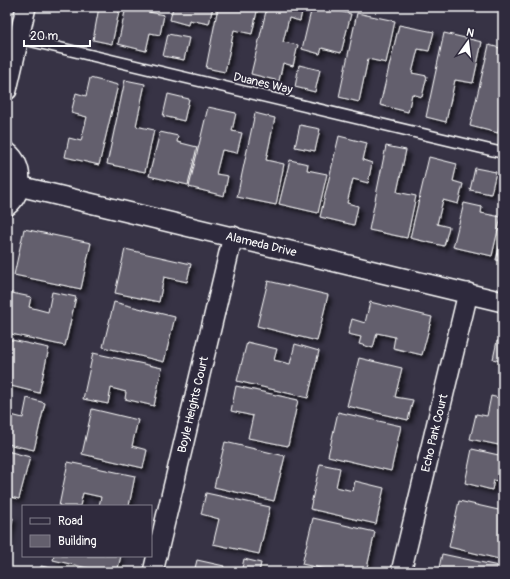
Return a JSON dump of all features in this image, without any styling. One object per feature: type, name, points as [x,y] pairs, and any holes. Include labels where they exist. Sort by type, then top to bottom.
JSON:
[{"type":"street","points":[[7,90],[26,7]]},
{"type":"street","points":[[7,152],[16,163],[20,177],[16,196],[7,206]]},
{"type":"street","name":"Alameda Drive","points":[[19,186],[233,236],[503,302]]},
{"type":"street","name":"Boyle Heights Court","points":[[153,572],[233,236]]},
{"type":"street","name":"Echo Park Court","points":[[402,572],[468,293]]},
{"type":"lane","name":"Duanes Way","points":[[18,38],[503,153]]},
{"type":"building","points":[[99,7],[120,7],[112,44],[93,40]]},
{"type":"building","points":[[126,7],[151,7],[149,12],[164,15],[160,35],[150,33],[146,51],[118,44]]},
{"type":"building","points":[[173,7],[213,7],[209,24],[189,20],[188,25],[170,20]]},
{"type":"building","points":[[218,7],[258,7],[252,34],[234,30],[225,72],[206,68]]},
{"type":"building","points":[[267,7],[303,7],[300,21],[289,18],[283,42],[298,45],[293,66],[283,63],[279,81],[251,74]]},
{"type":"building","points":[[312,7],[322,7],[351,14],[341,53],[322,48],[320,54],[302,49]]},
{"type":"building","points":[[357,13],[395,21],[386,63],[368,59],[359,102],[339,97]]},
{"type":"building","points":[[399,25],[434,32],[429,51],[418,49],[412,73],[427,76],[422,97],[412,94],[408,112],[380,105]]},
{"type":"building","points":[[444,33],[482,42],[473,83],[455,80],[446,122],[426,117]]},
{"type":"building","points":[[168,34],[189,38],[184,60],[163,56]]},
{"type":"building","points":[[489,45],[503,49],[503,116],[502,115],[498,133],[470,126]]},
{"type":"building","points":[[299,65],[320,70],[315,92],[295,87]]},
{"type":"building","points":[[90,78],[118,85],[99,165],[65,157],[69,138],[81,141],[87,117],[71,113],[76,93],[86,96]]},
{"type":"building","points":[[125,80],[145,84],[136,126],[154,130],[145,172],[107,164]]},
{"type":"building","points":[[168,94],[189,99],[184,121],[163,116]]},
{"type":"building","points":[[208,107],[236,113],[232,131],[242,133],[237,153],[222,150],[216,174],[228,176],[224,196],[189,187]]},
{"type":"building","points":[[255,113],[275,118],[266,160],[284,164],[276,205],[237,197]]},
{"type":"building","points":[[300,125],[320,129],[315,151],[295,147]]},
{"type":"building","points":[[160,132],[178,136],[177,142],[197,147],[188,185],[149,176]]},
{"type":"building","points":[[339,136],[367,143],[363,160],[372,163],[368,183],[353,179],[347,203],[358,206],[354,225],[320,217]]},
{"type":"building","points":[[386,146],[406,150],[397,192],[416,196],[407,238],[369,230]]},
{"type":"building","points":[[429,157],[457,164],[453,181],[463,184],[458,204],[443,200],[437,224],[449,227],[444,246],[410,238]]},
{"type":"building","points":[[290,160],[308,164],[307,170],[327,174],[318,213],[279,204]]},
{"type":"building","points":[[475,168],[496,172],[491,194],[470,190]]},
{"type":"building","points":[[464,203],[482,207],[481,213],[501,217],[492,256],[453,247]]},
{"type":"building","points":[[24,229],[91,243],[81,289],[14,275]]},
{"type":"building","points":[[503,232],[503,261],[496,260]]},
{"type":"building","points":[[125,249],[191,264],[187,282],[164,277],[159,302],[115,293]]},
{"type":"building","points":[[268,281],[328,295],[317,341],[257,326]]},
{"type":"building","points":[[7,292],[31,297],[29,307],[48,312],[52,292],[76,297],[65,346],[7,333]]},
{"type":"building","points":[[114,302],[175,317],[164,362],[103,347]]},
{"type":"building","points":[[370,302],[432,317],[422,355],[393,348],[395,337],[377,333],[373,348],[359,344],[361,337],[348,334],[352,319],[365,323]]},
{"type":"building","points":[[7,339],[49,348],[39,393],[7,385]]},
{"type":"building","points":[[497,341],[503,342],[503,362],[493,359]]},
{"type":"building","points":[[247,342],[277,349],[274,360],[290,364],[295,344],[319,351],[308,398],[237,381]]},
{"type":"building","points":[[93,353],[162,368],[154,406],[125,399],[126,392],[111,388],[108,404],[83,399]]},
{"type":"building","points":[[359,358],[402,368],[395,397],[413,400],[408,420],[347,406]]},
{"type":"building","points":[[236,386],[298,400],[288,446],[248,438],[253,416],[231,411]]},
{"type":"building","points":[[491,396],[503,399],[503,446],[470,439],[476,414],[487,416]]},
{"type":"building","points":[[27,398],[45,403],[34,450],[7,444],[7,414],[23,418]]},
{"type":"building","points":[[92,409],[138,420],[132,446],[147,450],[143,468],[82,454]]},
{"type":"building","points":[[338,412],[401,426],[391,471],[328,456]]},
{"type":"building","points":[[225,442],[285,456],[274,501],[214,487]]},
{"type":"building","points":[[472,449],[503,456],[503,483],[494,480],[492,490],[465,483]]},
{"type":"building","points":[[7,451],[30,457],[19,499],[7,496]]},
{"type":"building","points":[[68,462],[135,476],[129,505],[99,505],[101,497],[83,493],[80,505],[59,505]]},
{"type":"building","points":[[320,464],[340,468],[336,487],[353,491],[355,481],[384,488],[376,524],[310,509]]},
{"type":"building","points":[[206,493],[270,507],[259,554],[213,544],[219,519],[201,514]]},
{"type":"building","points":[[459,501],[503,511],[503,560],[449,547]]},
{"type":"building","points":[[7,517],[13,518],[7,546]]},
{"type":"building","points":[[313,518],[375,532],[366,572],[337,572],[302,564]]},
{"type":"building","points":[[442,554],[503,567],[503,572],[438,572]]},
{"type":"building","points":[[54,557],[121,557],[117,572],[104,572],[53,560]]},
{"type":"building","points":[[244,559],[261,563],[259,572],[241,572]]},
{"type":"building","points":[[197,560],[224,566],[222,572],[194,572]]},
{"type":"building","points":[[41,566],[68,572],[40,572]]}]
